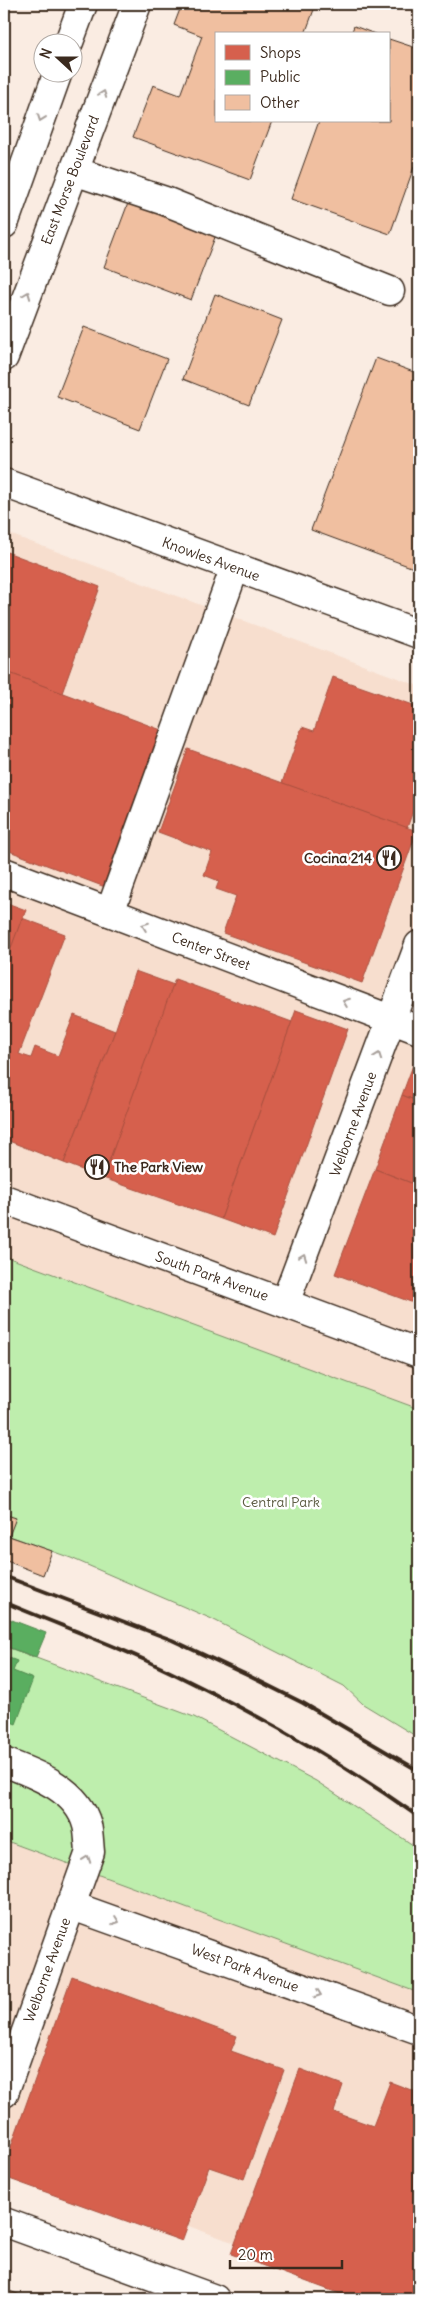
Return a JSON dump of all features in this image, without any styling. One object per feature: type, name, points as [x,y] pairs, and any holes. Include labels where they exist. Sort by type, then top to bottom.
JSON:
[{"type":"street","points":[[73,32],[83,4]]},
{"type":"street","name":"East Morse Boulevard","points":[[4,357],[137,4]]},
{"type":"street","points":[[4,224],[14,163],[53,82]]},
{"type":"street","points":[[74,171],[165,201],[390,291]]},
{"type":"street","name":"Knowles Avenue","points":[[4,483],[419,634]]},
{"type":"street","points":[[110,912],[235,568]]},
{"type":"street","name":"Center Street","points":[[4,872],[419,1030]]},
{"type":"street","name":"Welborne Avenue","points":[[285,1303],[419,945]]},
{"type":"street","name":"South Park Avenue","points":[[4,1199],[419,1353]]},
{"type":"street","name":"Welborne Avenue","points":[[4,1762],[41,1776],[60,1789],[79,1808],[87,1825],[90,1852],[4,2093]]},
{"type":"street","name":"West Park Avenue","points":[[70,1905],[419,2030]]},
{"type":"street","points":[[4,2222],[202,2297]]},
{"type":"shaded area","points":[[4,532],[419,686],[419,1409],[4,1256]]},
{"type":"shaded area","points":[[4,1840],[419,1993],[419,2299],[389,2299],[4,2159]]},
{"type":"green space","name":"Central Park","points":[[4,1256],[419,1409],[419,1738],[363,1704],[344,1686],[212,1619],[71,1558],[4,1534]]},
{"type":"green space","points":[[4,1646],[194,1717],[316,1781],[419,1849],[419,1993],[4,1840]]},
{"type":"building: Shops","points":[[4,551],[100,587],[62,693],[4,671]]},
{"type":"building: Shops","points":[[4,671],[164,731],[105,887],[4,849]]},
{"type":"building: Shops","points":[[333,677],[419,707],[419,794],[407,828],[282,783],[302,727],[314,731]]},
{"type":"building: Shops","points":[[188,749],[417,831],[362,983],[223,933],[236,896],[216,889],[219,881],[204,875],[212,852],[158,832]]},
{"type":"building: Shops","points":[[4,902],[26,910],[5,964],[4,964]]},
{"type":"building: Shops","points":[[22,918],[65,934],[19,1054],[31,1058],[35,1047],[58,1056],[74,1015],[115,1031],[64,1163],[4,1139],[4,967]]},
{"type":"building: Shops","points":[[135,971],[174,985],[103,1178],[64,1163],[115,1031]]},
{"type":"building: Shops","points":[[175,979],[292,1022],[221,1219],[103,1178]]},
{"type":"building: Shops","points":[[296,1010],[348,1029],[273,1238],[221,1219]]},
{"type":"building: Shops","points":[[419,1049],[419,1102],[402,1095]]},
{"type":"building: Shops","points":[[402,1095],[419,1102],[419,1186],[375,1169]]},
{"type":"building: Shops","points":[[375,1169],[419,1186],[419,1305],[335,1274]]},
{"type":"building: Shops","points":[[72,1976],[237,2036],[231,2051],[284,2070],[244,2179],[209,2167],[182,2241],[4,2177],[4,2166]]},
{"type":"building: Shops","points":[[300,2069],[343,2085],[334,2112],[373,2126],[390,2082],[419,2093],[419,2299],[354,2299],[231,2254]]},
{"type":"building: Public","points":[[4,1617],[46,1633],[36,1657],[4,1646]]},
{"type":"building: Public","points":[[4,1656],[17,1661],[13,1671],[33,1679],[16,1724],[4,1719]]},
{"type":"building: Other","points":[[182,4],[316,4],[306,32],[215,32],[215,122],[272,122],[250,180],[133,137],[153,85],[180,95],[202,36],[174,25]]},
{"type":"building: Other","points":[[354,26],[370,32],[352,32]]},
{"type":"building: Other","points":[[390,39],[419,49],[419,153],[390,234],[291,199],[319,122],[390,122]]},
{"type":"building: Other","points":[[130,198],[217,232],[191,300],[104,267]]},
{"type":"building: Other","points":[[215,294],[282,320],[249,405],[183,379]]},
{"type":"building: Other","points":[[84,327],[167,359],[140,429],[57,397]]},
{"type":"building: Other","points":[[376,358],[419,374],[419,570],[311,530]]},
{"type":"building: Other","points":[[4,1514],[16,1518],[9,1536],[52,1551],[43,1575],[4,1560]]},
{"type":"building: Other","points":[[4,2289],[31,2299],[4,2299]]},
{"type":"railway","points":[[4,1576],[172,1640],[249,1676],[303,1703],[419,1771]]},
{"type":"railway","points":[[4,1602],[128,1652],[215,1694],[320,1753],[419,1817]]},
{"type":"place","name":"Cocina 214","points":[[389,858]]},
{"type":"place","name":"The Park View","points":[[97,1167]]}]
